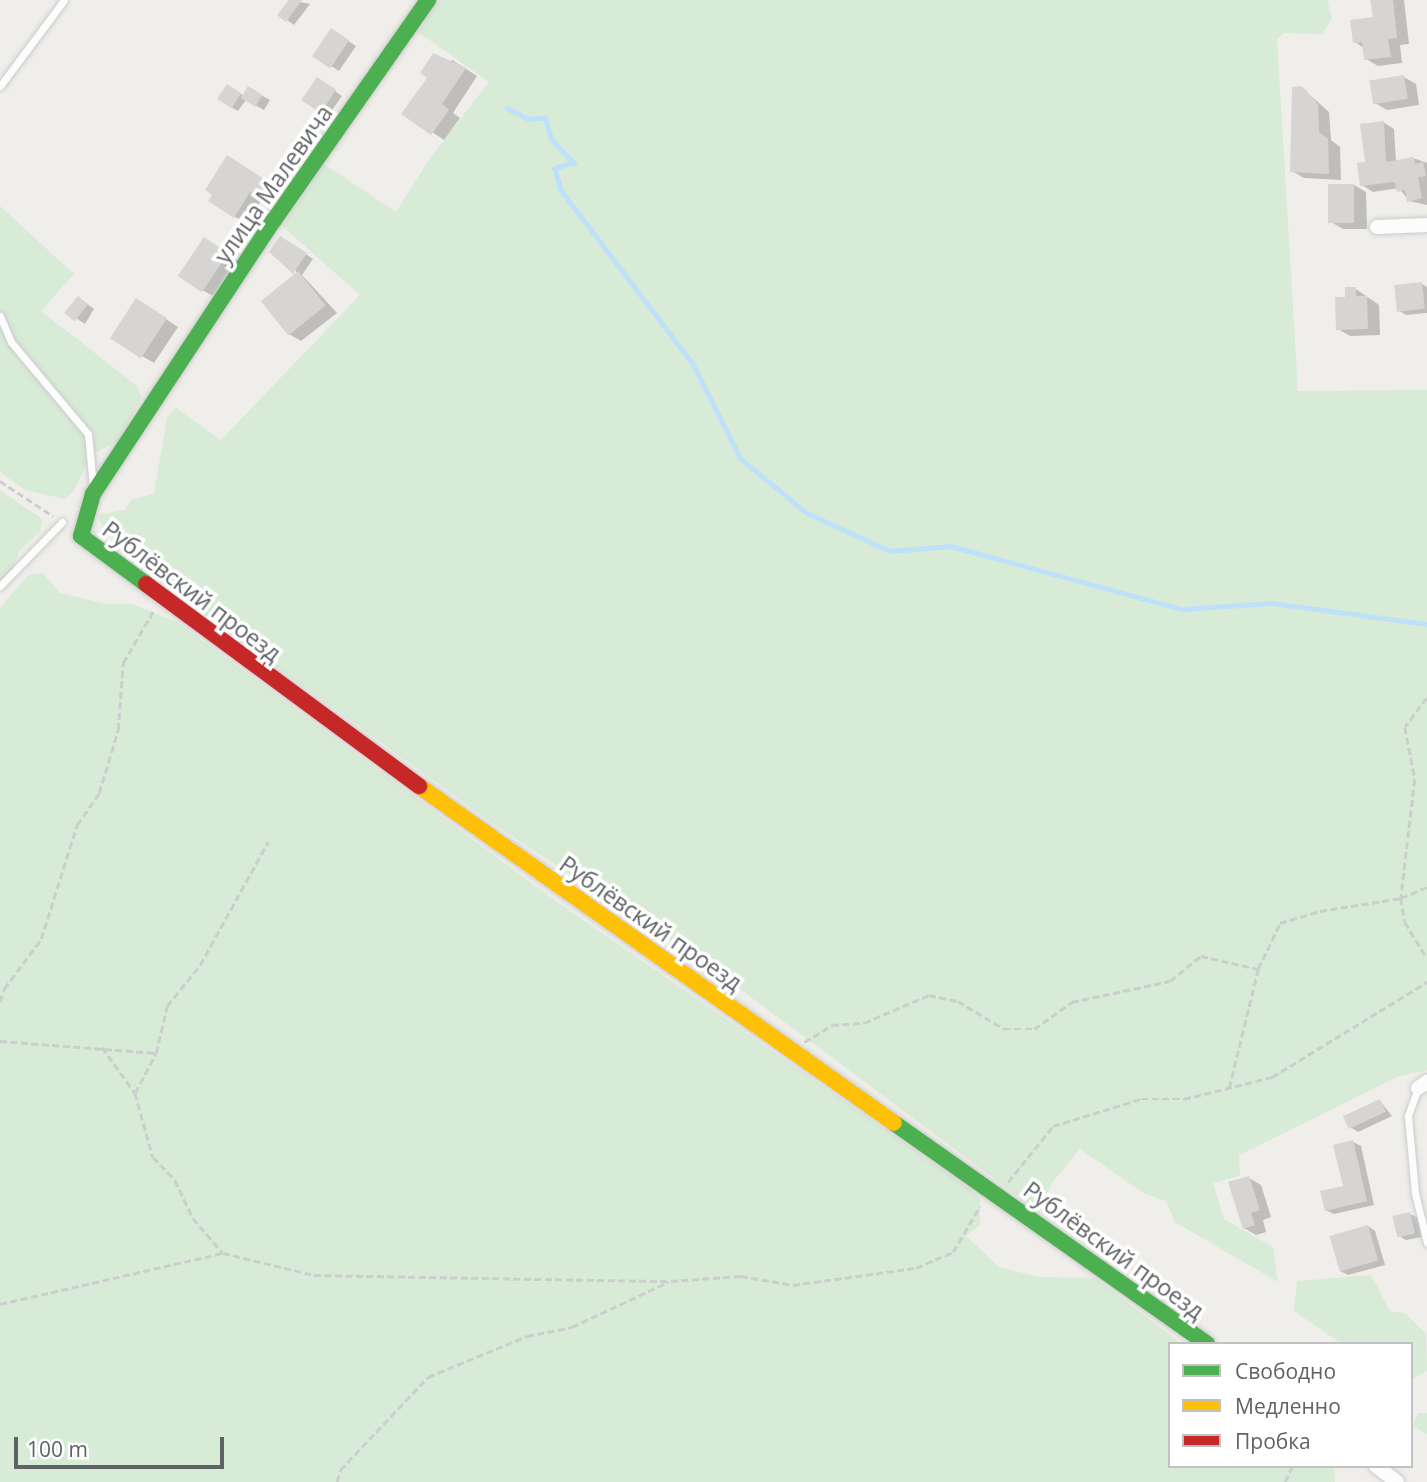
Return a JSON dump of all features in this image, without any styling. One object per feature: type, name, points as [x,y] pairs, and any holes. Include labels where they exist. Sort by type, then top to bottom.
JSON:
[{"type":"street","name":"улица Малевича","points":[[158,395],[428,0]]},
{"type":"street","points":[[1377,227],[1427,225]]},
{"type":"street","name":"Рублёвский проезд","points":[[158,395],[93,494],[81,528],[86,543],[505,849],[794,1050],[1204,1342]]},
{"type":"street","points":[[1379,1468],[1397,1482]]},
{"type":"lane","points":[[0,86],[64,0]]},
{"type":"lane","points":[[0,316],[11,342],[88,433],[93,494]]},
{"type":"lane","points":[[0,586],[62,522]]},
{"type":"lane","points":[[1422,1085],[1408,1116],[1415,1194],[1427,1243]]},
{"type":"path","points":[[0,481],[62,522]]},
{"type":"path","points":[[0,1002],[4,989],[41,939],[77,825],[99,793],[118,730],[123,663],[161,598]]},
{"type":"path","points":[[1427,698],[1405,727],[1415,779],[1401,898],[1405,922],[1427,958]]},
{"type":"path","points":[[135,1093],[156,1053],[167,1006],[200,965],[268,842]]},
{"type":"path","points":[[1229,1090],[1258,969],[1280,923],[1320,911],[1401,898],[1427,887]]},
{"type":"path","points":[[794,1050],[832,1025],[864,1024],[929,995],[958,1001],[1004,1029],[1034,1029],[1072,1002],[1170,981],[1201,956],[1258,969]]},
{"type":"path","points":[[0,1304],[222,1253],[314,1275],[671,1281],[741,1276],[793,1285],[916,1268],[953,1252],[982,1201],[998,1195],[1053,1126],[1141,1099],[1184,1099],[1229,1090],[1272,1077],[1427,982]]},
{"type":"path","points":[[0,1041],[156,1053]]},
{"type":"path","points":[[102,1047],[135,1093],[153,1157],[175,1180],[193,1218],[222,1253]]},
{"type":"path","points":[[337,1482],[340,1470],[428,1377],[527,1336],[572,1327],[671,1281]]},
{"type":"green space","points":[[439,0],[1327,0],[1332,19],[1322,34],[1284,33],[1277,39],[1298,391],[1427,390],[1427,1070],[1397,1077],[1239,1155],[1240,1176],[1213,1183],[1224,1219],[1273,1247],[1278,1282],[1175,1222],[1166,1201],[1145,1194],[1080,1149],[1051,1184],[1041,1209],[1031,1206],[713,969],[494,824],[238,639],[161,581],[148,557],[103,528],[98,515],[124,510],[132,499],[154,494],[167,417],[176,408],[221,440],[360,295],[282,226],[324,164],[396,212],[430,158],[489,82],[418,32]]},
{"type":"green space","points":[[0,206],[74,274],[41,311],[136,385],[142,397],[117,442],[92,454],[74,490],[65,499],[25,490],[0,472]]},
{"type":"green space","points":[[0,490],[42,519],[40,532],[20,550],[10,577],[0,586]]},
{"type":"green space","points":[[43,573],[60,593],[106,604],[132,604],[177,622],[553,899],[972,1190],[980,1199],[980,1225],[966,1236],[999,1267],[1039,1277],[1095,1278],[1179,1342],[1168,1342],[1168,1468],[1334,1468],[1335,1482],[0,1482],[0,608],[28,575]]},
{"type":"green space","points":[[1371,1275],[1390,1311],[1406,1314],[1426,1334],[1427,1371],[1413,1379],[1413,1342],[1339,1342],[1294,1311],[1297,1281]]},
{"type":"green space","points":[[1418,1413],[1427,1413],[1427,1434],[1413,1426]]},
{"type":"building","points":[[289,0],[302,0],[286,22],[277,15]]},
{"type":"building","points":[[1370,0],[1393,0],[1397,38],[1388,39],[1391,57],[1364,60],[1362,42],[1353,43],[1350,20],[1373,17]]},
{"type":"building","points":[[331,28],[349,40],[330,68],[312,56]]},
{"type":"building","points":[[433,53],[466,68],[442,104],[449,110],[431,135],[401,114],[427,78],[420,73]]},
{"type":"building","points":[[1404,75],[1408,99],[1373,104],[1369,80]]},
{"type":"building","points":[[317,77],[336,90],[320,113],[301,100]]},
{"type":"building","points":[[227,84],[241,93],[231,108],[217,99]]},
{"type":"building","points":[[248,86],[263,95],[255,107],[241,98]]},
{"type":"building","points":[[1302,86],[1318,104],[1319,132],[1328,139],[1329,174],[1290,172],[1292,87]]},
{"type":"building","points":[[1384,121],[1386,162],[1414,157],[1415,164],[1423,162],[1426,176],[1418,177],[1422,198],[1407,202],[1405,190],[1397,192],[1395,182],[1360,186],[1357,163],[1365,162],[1360,124]]},
{"type":"building","points":[[227,155],[267,181],[257,197],[250,192],[234,218],[208,201],[212,195],[205,190]]},
{"type":"building","points":[[1328,184],[1354,184],[1354,223],[1328,223]]},
{"type":"building","points":[[280,236],[307,253],[293,274],[269,252]]},
{"type":"building","points":[[204,237],[228,253],[202,292],[178,276]]},
{"type":"building","points":[[298,271],[326,305],[288,335],[261,301]]},
{"type":"building","points":[[1422,282],[1425,309],[1397,312],[1394,285]]},
{"type":"building","points":[[1345,287],[1356,287],[1356,296],[1367,296],[1368,329],[1336,330],[1335,297],[1345,297]]},
{"type":"building","points":[[78,296],[88,304],[74,321],[64,313]]},
{"type":"building","points":[[136,298],[167,318],[141,358],[110,338]]},
{"type":"building","points":[[1380,1099],[1386,1112],[1349,1129],[1343,1116]]},
{"type":"building","points":[[1353,1140],[1367,1201],[1325,1211],[1320,1191],[1343,1186],[1333,1145]]},
{"type":"building","points":[[1249,1176],[1260,1210],[1251,1213],[1255,1225],[1243,1229],[1228,1182]]},
{"type":"building","points":[[1410,1212],[1415,1233],[1397,1237],[1392,1216]]},
{"type":"building","points":[[1368,1225],[1378,1261],[1340,1272],[1330,1236]]},
{"type":"waterway","points":[[507,108],[529,119],[545,117],[552,140],[574,163],[555,168],[561,190],[693,364],[741,459],[807,513],[890,551],[951,546],[1182,609],[1272,603],[1427,624]]},
{"type":"traffic: fast","points":[[146,584],[81,536],[93,494],[274,220],[428,0]]},
{"type":"traffic: fast","points":[[894,1123],[1204,1342]]},
{"type":"traffic: slow","points":[[419,786],[894,1123]]},
{"type":"traffic: jam","points":[[146,584],[419,786]]}]
